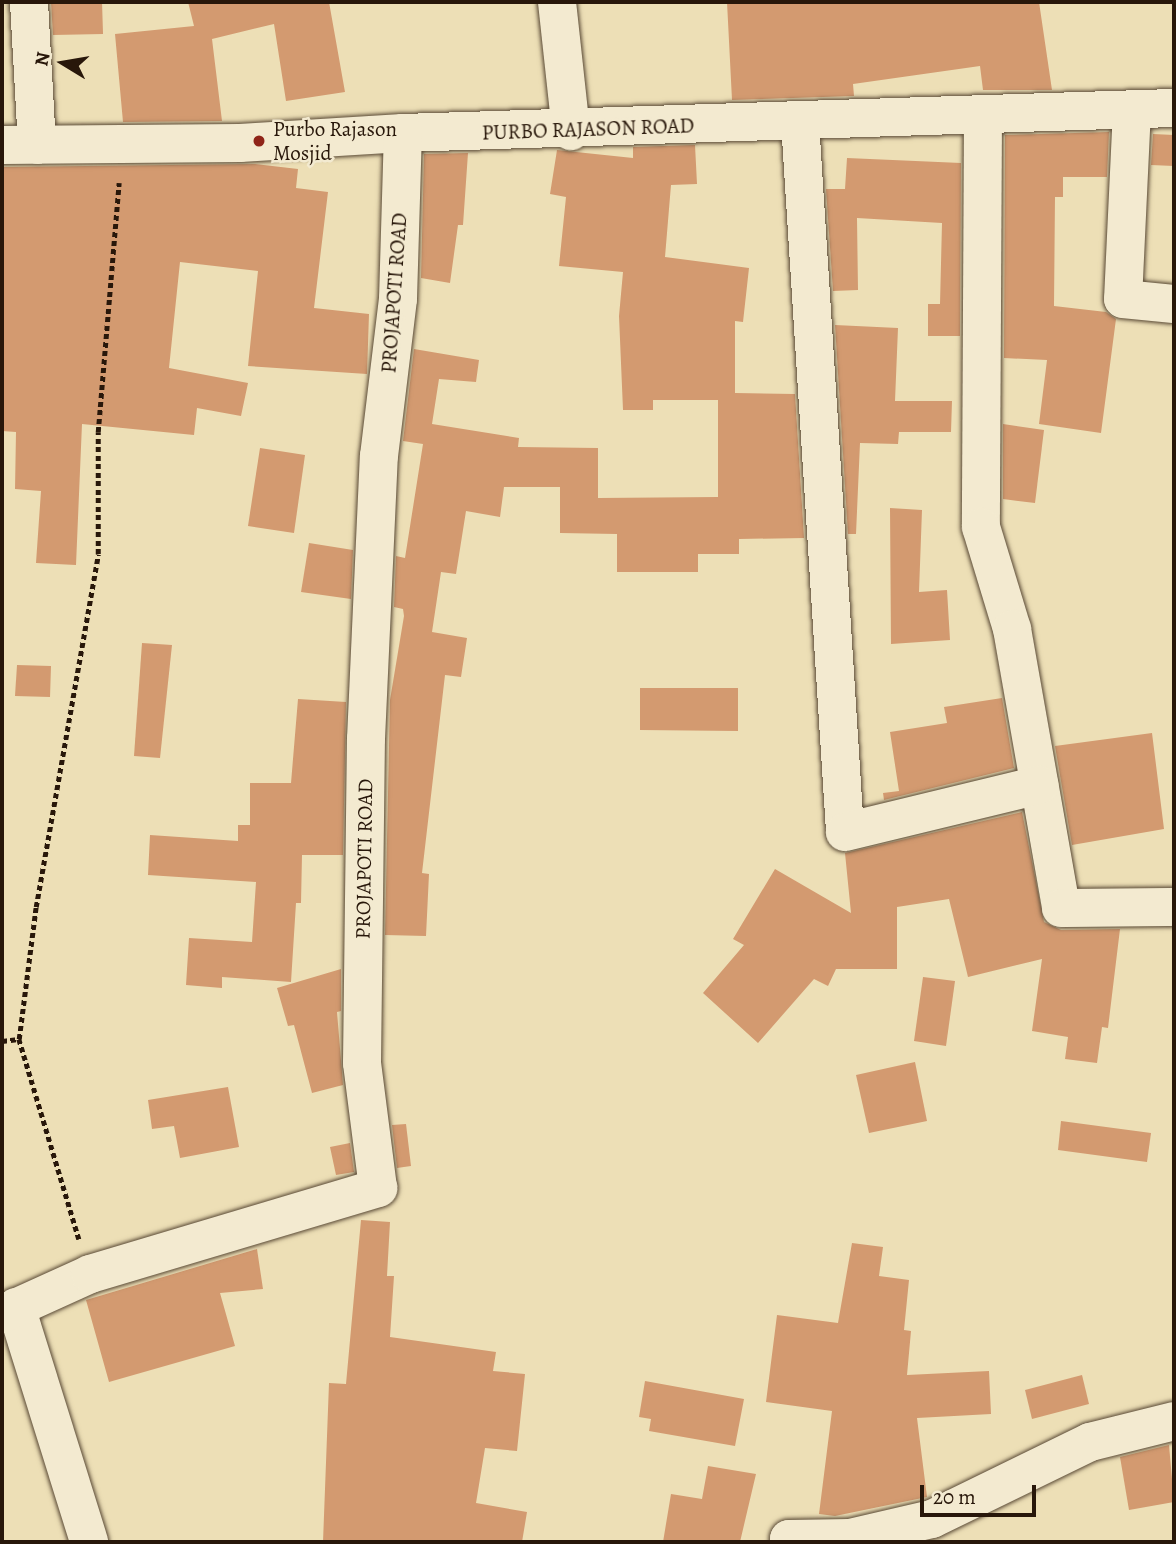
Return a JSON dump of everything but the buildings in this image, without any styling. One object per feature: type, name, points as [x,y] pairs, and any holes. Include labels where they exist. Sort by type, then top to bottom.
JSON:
[{"type":"street","points":[[19,145],[29,2]]},
{"type":"street","points":[[557,2],[571,131]]},
{"type":"street","name":"PURBO RAJASON ROAD","points":[[19,145],[240,143],[402,133],[571,131],[1174,108]]},
{"type":"street","points":[[1132,109],[1123,299],[1174,304]]},
{"type":"street","points":[[983,116],[981,527],[1012,629],[1061,908],[1174,907]]},
{"type":"street","points":[[800,122],[845,832],[1039,785]]},
{"type":"street","name":"PROJAPOTI ROAD","points":[[9,1311],[90,1273],[377,1188],[362,1063],[366,739],[379,456],[398,299],[402,133]]},
{"type":"street","points":[[9,1311],[89,1542]]},
{"type":"street","points":[[789,1542],[789,1539],[849,1538],[932,1519],[1090,1442],[1174,1421]]},
{"type":"path","points":[[90,1273],[19,1039],[36,907],[98,554],[98,432],[112,309],[122,144]]},
{"type":"path","points":[[2,1041],[19,1039]]},
{"type":"place","name":"Purbo Rajason Mosjid","points":[[259,141]]}]
